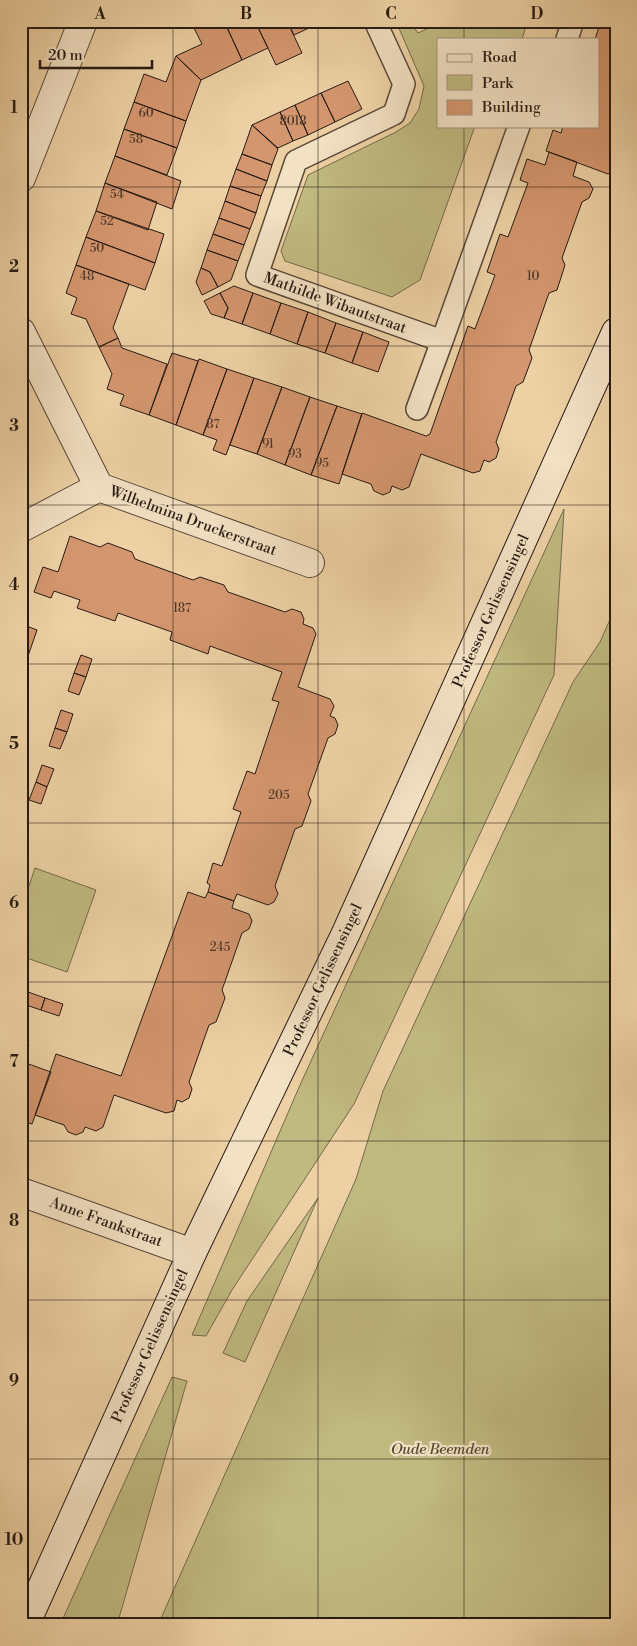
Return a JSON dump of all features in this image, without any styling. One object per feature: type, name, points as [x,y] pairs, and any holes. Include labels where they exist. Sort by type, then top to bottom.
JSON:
[{"type":"main road","points":[[21,178],[83,21]]},
{"type":"main road","name":"Wilhelmina Druckerstraat","points":[[21,332],[99,487],[310,563]]},
{"type":"main road","name":"Professor Gelissensingel","points":[[25,1625],[192,1252],[346,933],[616,332]]},
{"type":"main road","points":[[21,528],[99,487]]},
{"type":"main road","name":"Anne Frankstraat","points":[[21,1192],[192,1252]]},
{"type":"lane","name":"Mathilde Wibautstraat","points":[[375,21],[404,84],[394,114],[296,161],[257,275],[442,340]]},
{"type":"lane","points":[[567,38],[573,21]]},
{"type":"lane","points":[[417,409],[518,128]]},
{"type":"green space","points":[[401,21],[409,21],[418,33],[444,21],[528,21],[522,38],[437,38],[437,128],[474,128],[420,280],[392,297],[285,261],[281,251],[308,175],[396,132],[410,123],[419,109],[424,86],[398,26]]},
{"type":"green space","points":[[564,509],[554,675],[354,1104],[232,1290],[206,1336],[192,1335],[300,1085]]},
{"type":"green space","name":"Oude Beemden","points":[[616,606],[616,1625],[158,1625],[356,1179],[383,1091],[573,682],[600,642]]},
{"type":"green space","points":[[35,868],[96,890],[67,972],[21,956],[21,909]]},
{"type":"green space","points":[[318,1198],[245,1362],[223,1353],[247,1301]]},
{"type":"green space","points":[[172,1377],[187,1381],[117,1625],[60,1625]]},
{"type":"building","points":[[224,21],[255,21],[268,48],[242,60]]},
{"type":"building","points":[[224,21],[242,60],[201,80],[176,56],[202,44],[191,22]]},
{"type":"building","points":[[255,21],[287,21],[302,53],[276,65]]},
{"type":"building","points":[[287,21],[324,21],[294,35]]},
{"type":"building","points":[[601,21],[616,21],[616,170],[608,174],[546,151],[553,130],[561,133],[562,128],[600,128],[600,38],[595,38]]},
{"type":"building","points":[[176,56],[201,80],[186,121],[134,102],[144,74],[166,82]]},
{"type":"building","points":[[348,81],[362,109],[335,122],[321,93]]},
{"type":"building","points":[[321,93],[335,122],[308,135],[295,105]]},
{"type":"building","points":[[134,102],[186,121],[177,148],[124,129]]},
{"type":"building","points":[[295,105],[308,135],[293,141],[280,112]]},
{"type":"building","points":[[280,112],[293,141],[278,148],[252,125]]},
{"type":"building","points":[[252,125],[278,149],[272,165],[242,154]]},
{"type":"building","points":[[124,129],[177,148],[167,175],[115,156]]},
{"type":"building","points":[[549,152],[577,162],[573,176],[589,182],[593,189],[589,198],[582,202],[562,258],[565,265],[557,290],[549,293],[529,350],[532,358],[523,382],[516,386],[496,442],[499,449],[496,458],[489,462],[484,460],[480,471],[473,473],[421,454],[409,487],[402,490],[392,486],[390,492],[383,495],[374,491],[371,484],[342,474],[362,413],[426,436],[430,434],[468,326],[475,329],[495,275],[487,272],[500,234],[508,237],[528,183],[520,180],[527,159],[545,165]]},
{"type":"building","points":[[242,154],[272,165],[267,181],[236,169]]},
{"type":"building","points":[[115,156],[181,181],[172,209],[105,183]]},
{"type":"building","points":[[236,169],[267,181],[261,196],[230,186]]},
{"type":"building","points":[[105,183],[157,202],[148,230],[96,211]]},
{"type":"building","points":[[230,186],[261,196],[256,213],[225,201]]},
{"type":"building","points":[[225,201],[256,213],[250,229],[219,218]]},
{"type":"building","points":[[96,211],[164,234],[155,263],[86,237]]},
{"type":"building","points":[[219,218],[250,229],[244,245],[213,234]]},
{"type":"building","points":[[213,234],[244,245],[238,261],[207,250]]},
{"type":"building","points":[[86,237],[155,263],[145,290],[76,265]]},
{"type":"building","points":[[207,250],[238,261],[231,280],[218,287],[210,272],[201,268]]},
{"type":"building","points":[[76,265],[129,284],[113,328],[118,338],[99,347],[86,319],[71,314],[77,298],[66,293]]},
{"type":"building","points":[[201,268],[210,272],[218,287],[202,295],[196,282]]},
{"type":"building","points":[[234,286],[253,293],[242,324],[224,318],[228,308],[220,293]]},
{"type":"building","points":[[220,293],[228,308],[224,318],[211,314],[204,301]]},
{"type":"building","points":[[253,293],[281,303],[270,334],[242,324]]},
{"type":"building","points":[[281,303],[308,312],[297,344],[270,334]]},
{"type":"building","points":[[308,312],[336,323],[325,353],[297,344]]},
{"type":"building","points":[[336,323],[363,332],[352,363],[325,353]]},
{"type":"building","points":[[363,332],[389,342],[378,372],[352,363]]},
{"type":"building","points":[[118,338],[122,348],[167,364],[149,415],[120,405],[124,395],[107,389],[112,374],[99,347]]},
{"type":"building","points":[[172,353],[198,361],[176,425],[149,415]]},
{"type":"building","points":[[199,359],[227,369],[203,435],[176,425]]},
{"type":"building","points":[[227,369],[254,378],[226,455],[213,450],[217,440],[203,435]]},
{"type":"building","points":[[254,378],[282,387],[257,454],[230,445]]},
{"type":"building","points":[[282,387],[310,397],[285,465],[257,454]]},
{"type":"building","points":[[310,397],[337,406],[311,475],[285,465]]},
{"type":"building","points":[[337,406],[362,414],[339,484],[311,475]]},
{"type":"building","points":[[70,536],[100,547],[108,543],[132,552],[135,559],[193,580],[200,577],[224,585],[228,592],[285,612],[292,609],[301,612],[304,619],[303,624],[313,628],[316,634],[298,687],[330,699],[334,706],[330,716],[335,718],[338,725],[335,734],[328,738],[308,794],[311,801],[302,826],[295,829],[275,886],[278,894],[274,902],[268,905],[237,894],[234,901],[208,892],[210,885],[207,883],[213,863],[222,866],[241,812],[233,809],[247,771],[255,774],[279,702],[272,700],[282,672],[210,646],[208,654],[170,640],[172,632],[118,613],[115,621],[77,608],[80,600],[54,591],[51,598],[34,592],[43,567],[58,572]]},
{"type":"building","points":[[21,624],[37,630],[28,656],[21,654]]},
{"type":"building","points":[[21,654],[28,656],[21,674]]},
{"type":"building","points":[[81,655],[92,659],[86,677],[74,673]]},
{"type":"building","points":[[74,673],[86,677],[79,695],[68,691]]},
{"type":"building","points":[[61,710],[73,714],[67,732],[55,728]]},
{"type":"building","points":[[55,728],[67,732],[60,749],[49,746]]},
{"type":"building","points":[[42,765],[54,769],[47,787],[36,782]]},
{"type":"building","points":[[36,782],[47,787],[41,804],[29,800]]},
{"type":"building","points":[[188,892],[205,898],[208,892],[234,901],[232,908],[249,914],[252,921],[249,929],[242,933],[222,990],[225,998],[216,1022],[209,1025],[189,1082],[192,1089],[189,1098],[182,1102],[177,1100],[174,1111],[166,1113],[114,1095],[103,1127],[96,1131],[85,1127],[83,1132],[76,1135],[68,1132],[64,1125],[35,1115],[56,1054],[121,1076]]},
{"type":"building","points":[[28,992],[45,998],[41,1010],[23,1004]]},
{"type":"building","points":[[45,998],[63,1004],[59,1016],[41,1010]]},
{"type":"building","points":[[21,1042],[29,1045],[21,1068]]},
{"type":"building","points":[[23,1062],[51,1072],[32,1124],[21,1120],[21,1068]]}]
